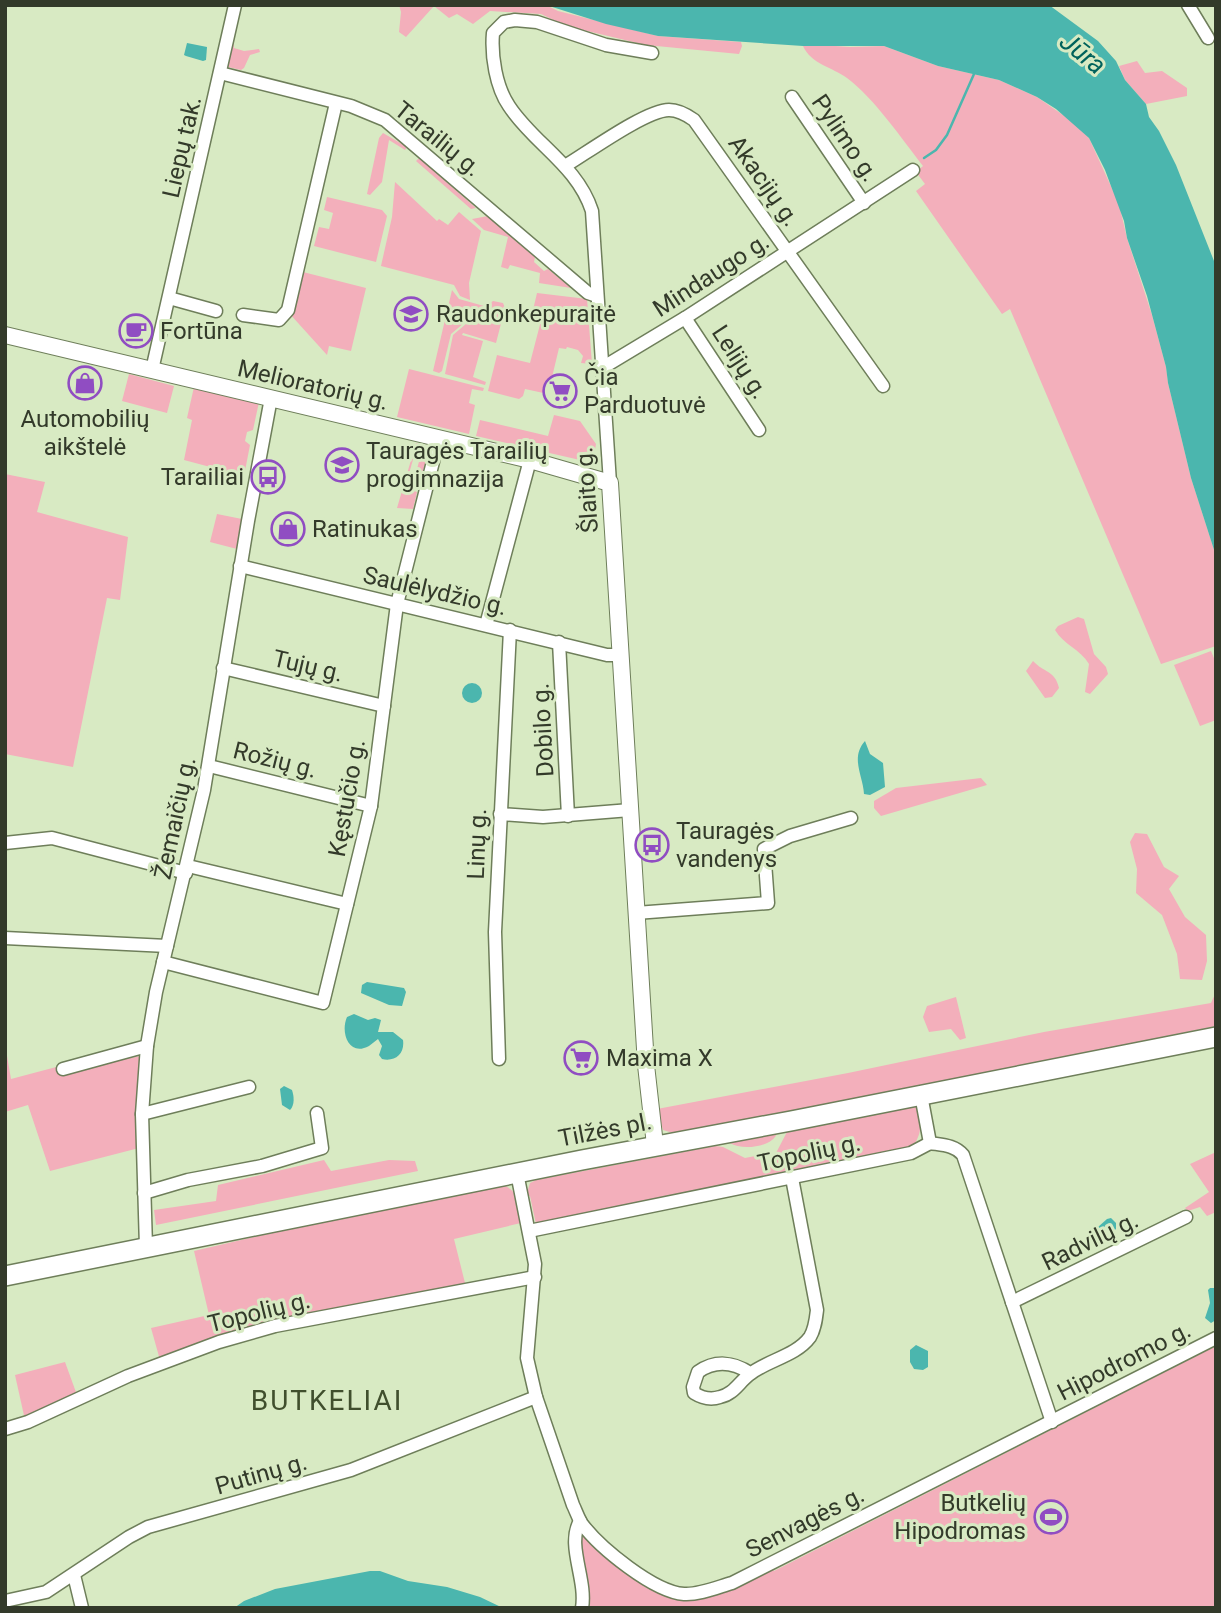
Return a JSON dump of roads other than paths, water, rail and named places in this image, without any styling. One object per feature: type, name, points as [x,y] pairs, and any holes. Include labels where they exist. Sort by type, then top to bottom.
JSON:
[{"type":"highway","name":"Tilžės pl.","points":[[5,1276],[655,1145],[1215,1041]]},
{"type":"main road","name":"Melioratorių g.","points":[[5,335],[530,460],[610,482]]},
{"type":"main road","name":"Šlaito g.","points":[[610,482],[646,1065],[655,1145]]},
{"type":"street","name":"Liepų tak.","points":[[152,370],[235,5]]},
{"type":"street","points":[[1188,5],[1208,38]]},
{"type":"street","name":"Šlaito g.","points":[[610,482],[592,211],[584,190],[565,166],[507,104],[499,84],[493,33],[496,27],[504,22],[537,22],[606,45],[652,53]]},
{"type":"street","name":"Tarailių g.","points":[[220,73],[372,113],[397,129],[588,293],[597,296]]},
{"type":"street","name":"Pylimo g.","points":[[792,97],[864,203]]},
{"type":"street","points":[[243,316],[279,320],[288,310],[336,103]]},
{"type":"street","name":"Akacijų g.","points":[[565,166],[648,116],[662,111],[679,111],[694,120],[883,386]]},
{"type":"street","name":"Mindaugo g.","points":[[603,368],[913,170]]},
{"type":"street","points":[[169,298],[216,310]]},
{"type":"street","name":"Lelijų g.","points":[[685,317],[759,430]]},
{"type":"street","name":"Žemaičių g.","points":[[146,1247],[142,1114],[147,1046],[163,962],[187,869],[209,766],[240,566],[271,398]]},
{"type":"street","name":"Kęstučio g.","points":[[163,962],[323,1003],[371,806],[397,604],[439,438]]},
{"type":"street","points":[[486,625],[530,460]]},
{"type":"street","name":"Saulėlydžio g.","points":[[240,566],[607,654],[621,655]]},
{"type":"street","name":"Linų g.","points":[[499,1059],[495,932],[510,630]]},
{"type":"street","name":"Dobilo g.","points":[[559,642],[568,816]]},
{"type":"street","name":"Tujų g.","points":[[223,668],[384,706]]},
{"type":"street","name":"Rožių g.","points":[[209,766],[371,806]]},
{"type":"street","points":[[500,814],[543,817],[630,810]]},
{"type":"street","points":[[636,913],[768,903],[764,849],[790,836],[851,818]]},
{"type":"street","points":[[5,843],[40,837],[52,838],[347,904]]},
{"type":"street","points":[[5,938],[167,946]]},
{"type":"street","points":[[63,1069],[147,1046]]},
{"type":"street","points":[[142,1114],[249,1087]]},
{"type":"street","points":[[921,1095],[930,1143],[951,1147],[963,1155],[1052,1422]]},
{"type":"street","points":[[144,1193],[188,1180],[262,1166],[323,1148],[317,1113]]},
{"type":"street","name":"Topolių g.","points":[[529,1231],[911,1153],[930,1143]]},
{"type":"street","name":"Senvagės g.","points":[[517,1172],[535,1277],[527,1358],[536,1397],[580,1521],[600,1543],[654,1583],[672,1592],[700,1592],[732,1583],[1052,1422]]},
{"type":"street","points":[[750,1373],[799,1347],[810,1337],[814,1328],[817,1310],[792,1178]]},
{"type":"street","name":"Radvilų g.","points":[[1012,1302],[1186,1217]]},
{"type":"street","name":"Topolių g.","points":[[5,1429],[28,1422],[128,1376],[219,1342],[275,1326],[535,1277]]},
{"type":"street","name":"Hipodromo g.","points":[[1052,1422],[1216,1338]]},
{"type":"street","name":"Putinų g.","points":[[5,1601],[46,1592],[129,1536],[148,1527],[351,1470],[536,1397]]},
{"type":"street","points":[[580,1521],[574,1537],[583,1585],[582,1608]]},
{"type":"street","points":[[74,1575],[82,1608]]},
{"type":"water","name":"Jūra","points":[[546,5],[1049,5],[1098,41],[1116,61],[1125,80],[1146,104],[1149,117],[1176,165],[1216,266],[1216,556],[1191,478],[1166,367],[1124,221],[1105,170],[1089,138],[1056,109],[999,80],[938,66],[884,46],[803,46],[658,36],[606,24]]},
{"type":"water","points":[[187,43],[207,47],[206,60],[184,55]]},
{"type":"water","points":[[472,683],[479,686],[482,693],[479,700],[472,703],[465,700],[462,693],[465,686]]},
{"type":"water","points":[[865,741],[870,754],[883,763],[885,787],[870,795],[864,794],[858,760]]},
{"type":"water","points":[[367,982],[404,988],[406,992],[402,1006],[389,1005],[361,993],[362,985]]},
{"type":"water","points":[[354,1014],[368,1020],[381,1020],[378,1032],[393,1032],[403,1040],[401,1053],[391,1059],[382,1059],[379,1055],[382,1046],[378,1039],[362,1049],[351,1046],[346,1036],[345,1023],[347,1017]]},
{"type":"water","points":[[284,1086],[293,1092],[290,1110],[282,1105],[280,1089]]},
{"type":"water","points":[[1111,1218],[1116,1223],[1116,1229],[1102,1237],[1098,1227]]},
{"type":"water","points":[[1210,1288],[1216,1288],[1216,1320],[1211,1323],[1205,1318],[1210,1303]]},
{"type":"water","points":[[916,1345],[928,1351],[928,1367],[923,1370],[914,1369],[910,1362],[910,1350]]},
{"type":"water","points":[[370,1571],[447,1587],[480,1597],[503,1608],[234,1608],[244,1601],[275,1589]]},
{"type":"waterway","points":[[924,158],[936,150],[947,135],[974,74]]},
{"type":"place","name":"Raudonkepuraitė","points":[[411,314]]},
{"type":"place","name":"Fortūna","points":[[136,331]]},
{"type":"place","name":"Automobilių aikštelė","points":[[85,383]]},
{"type":"place","name":"Čia Parduotuvė","points":[[560,391]]},
{"type":"place","name":"Tauragės Tarailių progimnazija","points":[[342,465]]},
{"type":"place","name":"Tarailiai","points":[[268,477]]},
{"type":"place","name":"Ratinukas","points":[[288,529]]},
{"type":"place","name":"Tauragės vandenys","points":[[652,845]]},
{"type":"place","name":"Maxima X","points":[[581,1058]]},
{"type":"place","name":"Butkelių Hipodromas","points":[[1051,1517]]},
{"type":"district","name":"BUTKELIAI","points":[[327,1400]]}]
